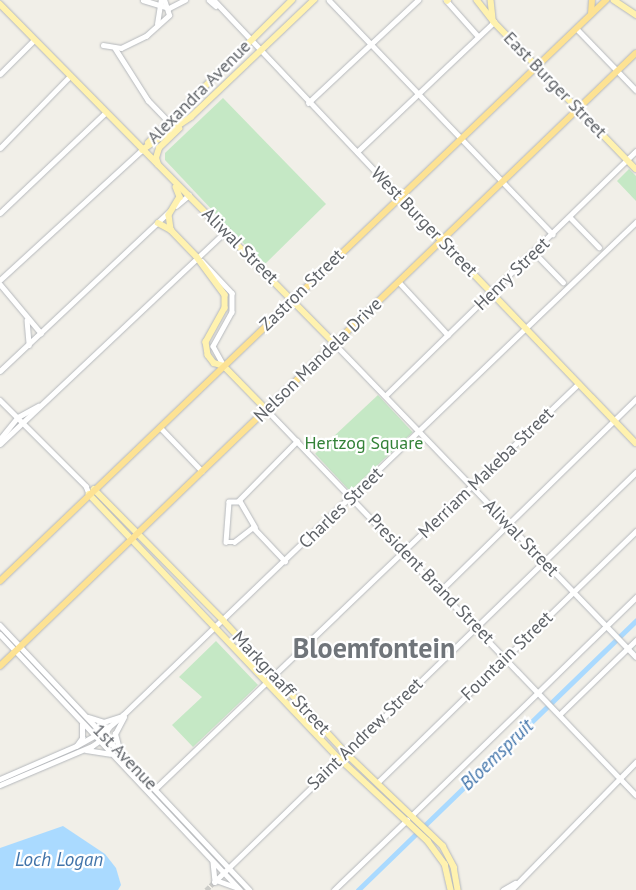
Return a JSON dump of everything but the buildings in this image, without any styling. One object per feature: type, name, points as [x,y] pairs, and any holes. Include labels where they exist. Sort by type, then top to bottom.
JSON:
[{"type":"highway","points":[[591,15],[592,0]]},
{"type":"highway","name":"Zastron Street","points":[[0,581],[91,491],[606,0]]},
{"type":"highway","name":"Nelson Mandela Drive","points":[[0,666],[636,53]]},
{"type":"main road","name":"Alexandra Avenue","points":[[142,150],[168,121],[292,0]]},
{"type":"main road","name":"Alexandra Avenue","points":[[142,150],[192,117],[263,52],[314,0]]},
{"type":"main road","name":"East Burger Street","points":[[477,0],[494,22],[636,169]]},
{"type":"main road","points":[[490,0],[494,22]]},
{"type":"main road","points":[[614,0],[636,15]]},
{"type":"main road","name":"Aliwal Street","points":[[0,4],[167,176],[226,231],[335,344]]},
{"type":"main road","points":[[160,168],[156,158],[159,148],[192,117]]},
{"type":"main road","points":[[167,176],[180,193],[179,202],[172,210],[168,221],[171,230]]},
{"type":"main road","name":"West Burger Street","points":[[399,196],[636,443]]},
{"type":"main road","points":[[158,223],[171,230],[197,257]]},
{"type":"main road","name":"President Brand Street","points":[[197,257],[225,295],[225,308],[206,347],[214,364],[224,366],[267,410]]},
{"type":"main road","name":"Markgraaff Street","points":[[91,491],[223,620],[346,753],[432,835],[454,867],[458,890]]},
{"type":"main road","name":"Markgraaff Street","points":[[91,491],[132,539],[339,758],[428,841],[445,864],[451,890]]},
{"type":"main road","points":[[374,790],[378,782]]},
{"type":"street","points":[[143,0],[169,8],[185,0]]},
{"type":"street","points":[[103,45],[115,48],[136,43],[156,28],[169,15],[169,8],[162,0],[159,6],[160,16],[156,28]]},
{"type":"street","points":[[209,0],[225,13]]},
{"type":"street","name":"West Burger Street","points":[[214,0],[308,103],[399,196]]},
{"type":"street","points":[[329,0],[553,234]]},
{"type":"street","points":[[308,103],[418,0]]},
{"type":"street","points":[[447,0],[478,36]]},
{"type":"street","points":[[357,152],[494,22]]},
{"type":"street","points":[[577,29],[636,90]]},
{"type":"street","points":[[0,74],[34,40]]},
{"type":"street","points":[[115,48],[120,61],[148,100],[168,121]]},
{"type":"street","points":[[0,148],[70,76]]},
{"type":"street","points":[[0,213],[105,112]]},
{"type":"street","points":[[0,280],[142,150]]},
{"type":"street","name":"Henry Street","points":[[386,395],[636,151]]},
{"type":"street","points":[[0,371],[189,195]]},
{"type":"street","points":[[570,217],[599,247]]},
{"type":"street","name":"Charles Street","points":[[108,728],[125,714],[421,432],[636,222]]},
{"type":"street","points":[[0,444],[25,423],[39,406],[226,231]]},
{"type":"street","points":[[208,248],[205,257],[212,269]]},
{"type":"street","points":[[534,252],[563,282]]},
{"type":"street","points":[[197,257],[212,269],[228,287],[232,298],[232,312],[213,346],[224,366]]},
{"type":"street","points":[[399,282],[448,335]]},
{"type":"street","points":[[0,284],[27,319],[41,333]]},
{"type":"street","points":[[27,319],[29,345]]},
{"type":"street","name":"Aliwal Street","points":[[335,344],[636,657]]},
{"type":"street","name":"Merriam Makeba Street","points":[[156,789],[578,384]]},
{"type":"street","points":[[441,590],[636,399]]},
{"type":"street","name":"Markgraaff Street","points":[[0,400],[91,491]]},
{"type":"street","points":[[0,439],[18,417],[39,406]]},
{"type":"street","name":"President Brand Street","points":[[267,410],[636,795]]},
{"type":"street","points":[[160,426],[202,472]]},
{"type":"street","points":[[238,501],[297,441]]},
{"type":"street","name":"Saint Andrew Street","points":[[215,881],[339,758],[636,472]]},
{"type":"street","points":[[255,528],[246,530],[234,542],[226,542],[227,504],[231,500],[238,501],[255,528],[286,561]]},
{"type":"street","name":"Fountain Street","points":[[378,782],[636,531]]},
{"type":"street","points":[[412,815],[609,628],[636,597]]},
{"type":"street","name":"1st Avenue","points":[[0,625],[18,649],[82,723],[240,889]]},
{"type":"street","name":"1st Avenue","points":[[0,634],[18,649],[85,715],[250,890]]},
{"type":"street","points":[[560,714],[636,640]]},
{"type":"street","points":[[85,715],[104,722],[125,714]]},
{"type":"street","points":[[120,752],[115,734],[125,714]]},
{"type":"street","points":[[76,746],[82,738],[82,723]]},
{"type":"street","points":[[0,779],[76,746],[108,728]]},
{"type":"street","points":[[0,785],[84,750],[105,737],[108,728]]},
{"type":"street","points":[[84,750],[104,751],[114,756]]},
{"type":"street","points":[[511,890],[636,762]]},
{"type":"street","points":[[334,890],[407,820]]},
{"type":"street","points":[[213,862],[215,881],[240,889]]},
{"type":"street","points":[[503,890],[518,881]]},
{"type":"green space","points":[[223,98],[326,204],[264,265],[165,160],[165,153]]},
{"type":"green space","points":[[629,169],[636,176],[636,201],[617,181]]},
{"type":"green space","name":"Hertzog Square","points":[[378,395],[413,432],[350,491],[315,454]]},
{"type":"green space","points":[[216,641],[258,685],[193,747],[172,725],[202,697],[179,677]]},
{"type":"water","name":"Loch Logan","points":[[63,826],[105,854],[116,868],[121,885],[118,890],[0,890],[0,848]]},
{"type":"waterway","name":"Bloemspruit","points":[[358,890],[636,621]]},
{"type":"tunnel","points":[[206,890],[214,882]]},
{"type":"district","name":"Bloemfontein","points":[[374,648]]}]
